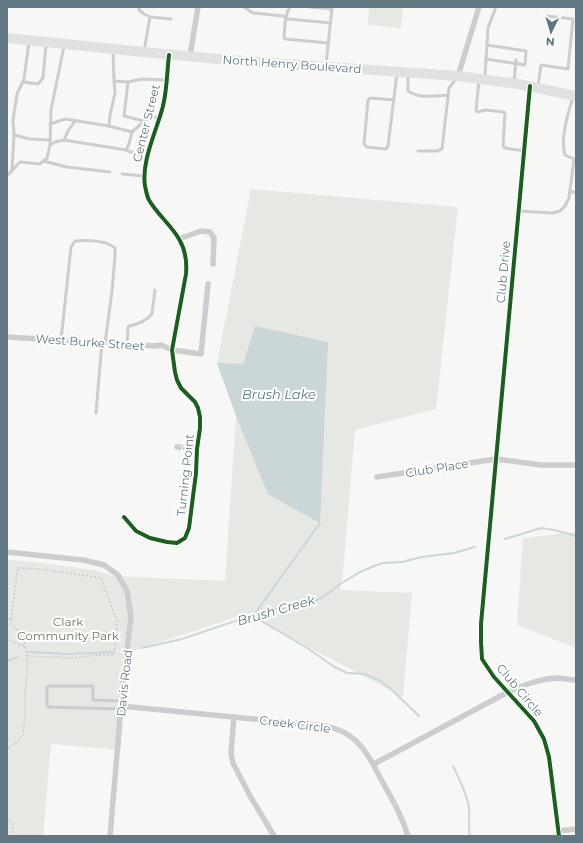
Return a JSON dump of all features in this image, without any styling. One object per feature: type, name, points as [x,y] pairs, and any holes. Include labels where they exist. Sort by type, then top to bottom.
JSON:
[{"type":"highway","name":"North Henry Boulevard","points":[[7,38],[169,55],[458,76],[533,87],[575,96]]},
{"type":"street","points":[[190,56],[198,7]]},
{"type":"street","points":[[458,76],[479,7]]},
{"type":"street","name":"Center Street","points":[[169,55],[163,106],[147,158],[145,184],[148,199],[179,239],[186,257],[186,274],[172,350]]},
{"type":"street","name":"Club Drive","points":[[496,459],[518,211],[524,151],[533,87]]},
{"type":"street","points":[[179,239],[201,232],[210,232],[214,238],[213,264]]},
{"type":"street","name":"West Burke Street","points":[[7,336],[104,343],[161,345],[172,350],[201,354],[208,284]]},
{"type":"street","name":"Turning Point","points":[[124,517],[136,531],[150,538],[167,542],[177,543],[185,538],[189,528],[196,473],[200,417],[195,402],[181,388],[175,372],[172,350]]},
{"type":"street","points":[[177,447],[197,449]]},
{"type":"street","points":[[496,459],[541,466],[576,465]]},
{"type":"street","name":"Club Place","points":[[378,477],[496,459]]},
{"type":"street","name":"Club Circle","points":[[496,459],[482,624],[482,659],[494,677],[534,721],[544,738],[549,757],[559,834]]},
{"type":"street","name":"Davis Road","points":[[7,552],[83,560],[104,565],[118,574],[127,591],[130,617],[110,836]]},
{"type":"street","name":"Club Circle","points":[[374,764],[508,692],[530,682],[558,678],[576,680]]},
{"type":"street","name":"Creek Circle","points":[[121,706],[309,724],[325,726],[345,732],[354,739],[374,764],[395,803],[408,836]]},
{"type":"street","points":[[234,718],[231,753],[233,763],[249,794],[274,836]]},
{"type":"street","points":[[559,834],[576,829]]},
{"type":"lane","points":[[139,7],[139,10],[150,17],[171,19]]},
{"type":"lane","points":[[244,7],[253,13],[283,16],[288,19],[331,23]]},
{"type":"lane","points":[[290,7],[287,10],[284,38],[328,43]]},
{"type":"lane","points":[[309,7],[332,8],[326,67]]},
{"type":"lane","points":[[496,7],[488,28],[486,59],[476,111],[478,112],[485,110],[504,112],[506,114],[504,148],[524,151]]},
{"type":"lane","points":[[533,87],[541,65],[568,69],[573,19],[547,16]]},
{"type":"lane","points":[[143,52],[150,17]]},
{"type":"lane","points":[[12,171],[14,135],[13,120],[17,94],[24,79],[29,40]]},
{"type":"lane","points":[[23,82],[38,84],[42,78],[47,42]]},
{"type":"lane","points":[[7,176],[20,162],[40,164],[47,158],[50,145],[51,110],[64,44]]},
{"type":"lane","points":[[486,59],[516,62],[525,65],[526,51],[508,50],[487,45]]},
{"type":"lane","points":[[109,126],[115,94],[113,49]]},
{"type":"lane","points":[[514,84],[516,62]]},
{"type":"lane","points":[[403,72],[408,91],[413,95],[425,97],[448,95]]},
{"type":"lane","points":[[394,100],[370,98],[368,100],[364,144],[366,147],[386,149],[388,146],[394,100],[403,72]]},
{"type":"lane","points":[[418,151],[437,151],[442,149],[449,88],[458,76]]},
{"type":"lane","points":[[114,81],[128,82],[142,79],[167,80]]},
{"type":"lane","points":[[128,82],[124,116],[144,121]]},
{"type":"lane","points":[[518,211],[553,213],[560,211],[566,206],[569,198],[575,159],[565,155],[564,150],[566,126],[575,96]]},
{"type":"lane","points":[[126,150],[132,132],[148,118],[160,117]]},
{"type":"lane","points":[[50,124],[65,120],[109,126],[132,132]]},
{"type":"lane","points":[[64,140],[75,121]]},
{"type":"lane","points":[[14,135],[30,139],[50,140]]},
{"type":"lane","points":[[50,145],[64,140],[126,150],[147,158]]},
{"type":"lane","points":[[44,161],[67,167],[110,172]]},
{"type":"lane","points":[[122,174],[145,177]]},
{"type":"lane","points":[[570,192],[576,192]]},
{"type":"lane","points":[[61,340],[71,247],[75,241],[84,240],[106,243],[114,248],[115,256],[96,413]]},
{"type":"lane","points":[[127,344],[129,326],[146,319],[152,314],[155,290]]},
{"type":"lane","points":[[93,708],[93,686],[47,687],[48,707],[93,708],[121,706]]},
{"type":"lane","points":[[93,700],[121,706]]},
{"type":"path","points":[[7,748],[15,744],[22,736],[25,715],[27,656],[24,640],[20,633],[11,624],[18,568],[40,569],[101,578],[117,622],[114,655],[97,655],[73,658],[27,656]]},
{"type":"path","points":[[7,619],[11,618]]},
{"type":"path","points":[[7,640],[25,646]]},
{"type":"path","points":[[7,817],[13,825],[12,836]]},
{"type":"green space","points":[[369,7],[403,7],[401,28],[368,25]]},
{"type":"green space","name":"Clark Community Park","points":[[251,189],[458,207],[436,409],[355,430],[343,572],[340,590],[412,593],[403,697],[246,614],[130,652],[133,614],[124,596],[131,617],[121,706],[121,750],[51,744],[43,836],[7,836],[7,560],[95,570],[114,576],[225,581],[236,416],[217,363]]},
{"type":"green space","points":[[576,532],[576,648],[517,625],[523,538]]},
{"type":"water","name":"Brush Lake","points":[[255,326],[328,342],[320,523],[268,494],[236,416],[217,363],[243,364]]},
{"type":"waterway","points":[[254,615],[320,523]]},
{"type":"waterway","name":"Brush Creek","points":[[505,539],[541,528],[576,536]]},
{"type":"waterway","name":"Brush Creek","points":[[142,648],[182,639],[265,611],[285,609],[312,602],[322,598],[340,584],[360,572],[383,563],[402,562],[422,557],[454,553],[475,547]]},
{"type":"waterway","points":[[253,616],[309,649],[333,666],[347,673],[365,674],[382,682],[419,716]]},
{"type":"waterway","name":"Brush Creek","points":[[28,652],[67,654],[114,652]]},
{"type":"waterway","name":"Brush Creek","points":[[7,661],[18,657]]},
{"type":"waterway","points":[[453,766],[468,802],[470,836]]},
{"type":"cycle path","points":[[124,517],[136,531],[150,538],[177,543],[185,538],[189,528],[196,473],[200,417],[195,402],[181,388],[177,380],[172,350],[186,274],[185,256],[183,247],[176,234],[149,200],[144,176],[147,156],[164,100],[169,55]]},
{"type":"cycle path","points":[[530,86],[481,624],[481,642],[482,659],[494,677],[534,721],[544,739],[549,757],[559,836]]}]
